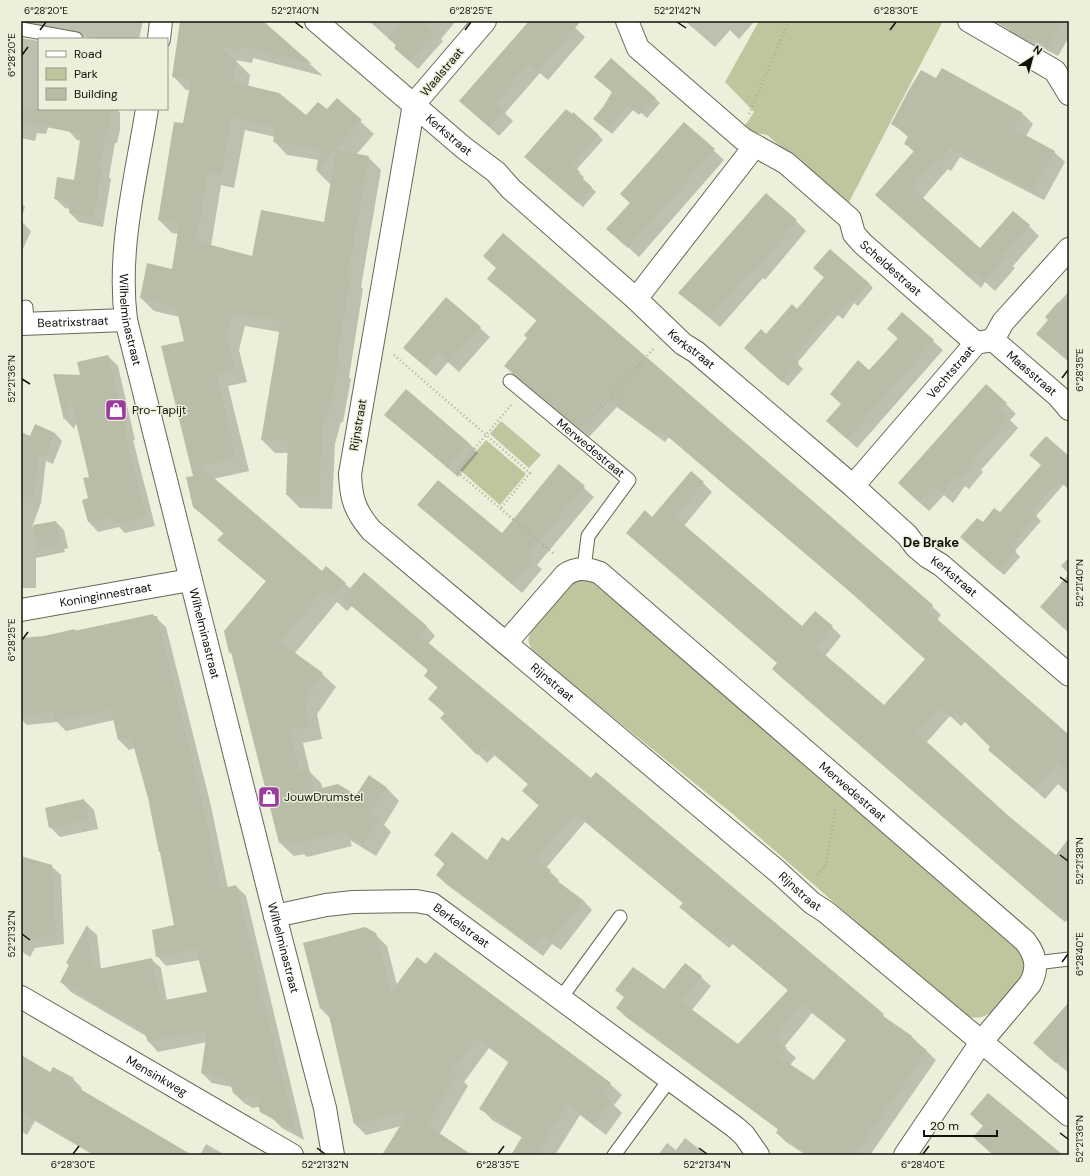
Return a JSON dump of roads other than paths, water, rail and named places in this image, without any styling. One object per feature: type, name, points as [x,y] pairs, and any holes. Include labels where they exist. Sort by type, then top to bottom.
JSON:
[{"type":"street","points":[[158,38],[161,21]]},
{"type":"street","name":"Kerkstraat","points":[[316,21],[464,148],[496,172],[511,189],[636,299],[669,331],[853,486],[907,535],[916,547],[928,558],[941,565],[1067,668]]},
{"type":"street","name":"Waalstraat","points":[[414,104],[485,21]]},
{"type":"street","name":"Scheldestraat","points":[[627,21],[638,48],[749,143],[786,164],[850,219],[854,234],[864,244],[984,342]]},
{"type":"street","points":[[969,21],[1055,71],[1069,94]]},
{"type":"street","name":"Rijnstraat","points":[[414,104],[350,474],[354,504],[361,518],[372,530],[777,871],[801,894],[982,1041],[1069,1115]]},
{"type":"street","name":"Wilhelminastraat","points":[[147,110],[123,256],[122,287],[126,320],[190,580],[325,1108],[333,1155]]},
{"type":"street","points":[[636,299],[749,143]]},
{"type":"street","name":"Vechtstraat","points":[[853,486],[1069,249]]},
{"type":"street","name":"Beatrixstraat","points":[[25,318],[126,320]]},
{"type":"street","name":"Maasstraat","points":[[984,342],[1058,396],[1069,409]]},
{"type":"street","points":[[506,643],[560,580],[577,570]]},
{"type":"street","name":"Merwedestraat","points":[[577,570],[592,570],[606,578],[1025,941],[1034,954],[1036,963]]},
{"type":"street","name":"Koninginnestraat","points":[[21,610],[190,580]]},
{"type":"street","name":"Berkelstraat","points":[[275,916],[339,903],[425,902],[440,908],[740,1131],[758,1155]]},
{"type":"street","points":[[905,1155],[982,1041],[1030,984],[1036,970],[1036,963]]},
{"type":"street","name":"Mensinkweg","points":[[21,997],[292,1155]]},
{"type":"lane","points":[[21,29],[70,38]]},
{"type":"lane","name":"Merwedestraat","points":[[510,381],[629,480],[588,536],[577,570]]},
{"type":"lane","points":[[561,998],[620,917]]},
{"type":"lane","points":[[1036,963],[1064,961],[1069,959]]},
{"type":"lane","points":[[614,1155],[670,1079]]},
{"type":"place","name":"Pro-Tapijt","points":[[116,410]]},
{"type":"place","name":"JouwDrumstel","points":[[269,797]]},
{"type":"district","name":"De Brake","points":[[931,542]]}]
